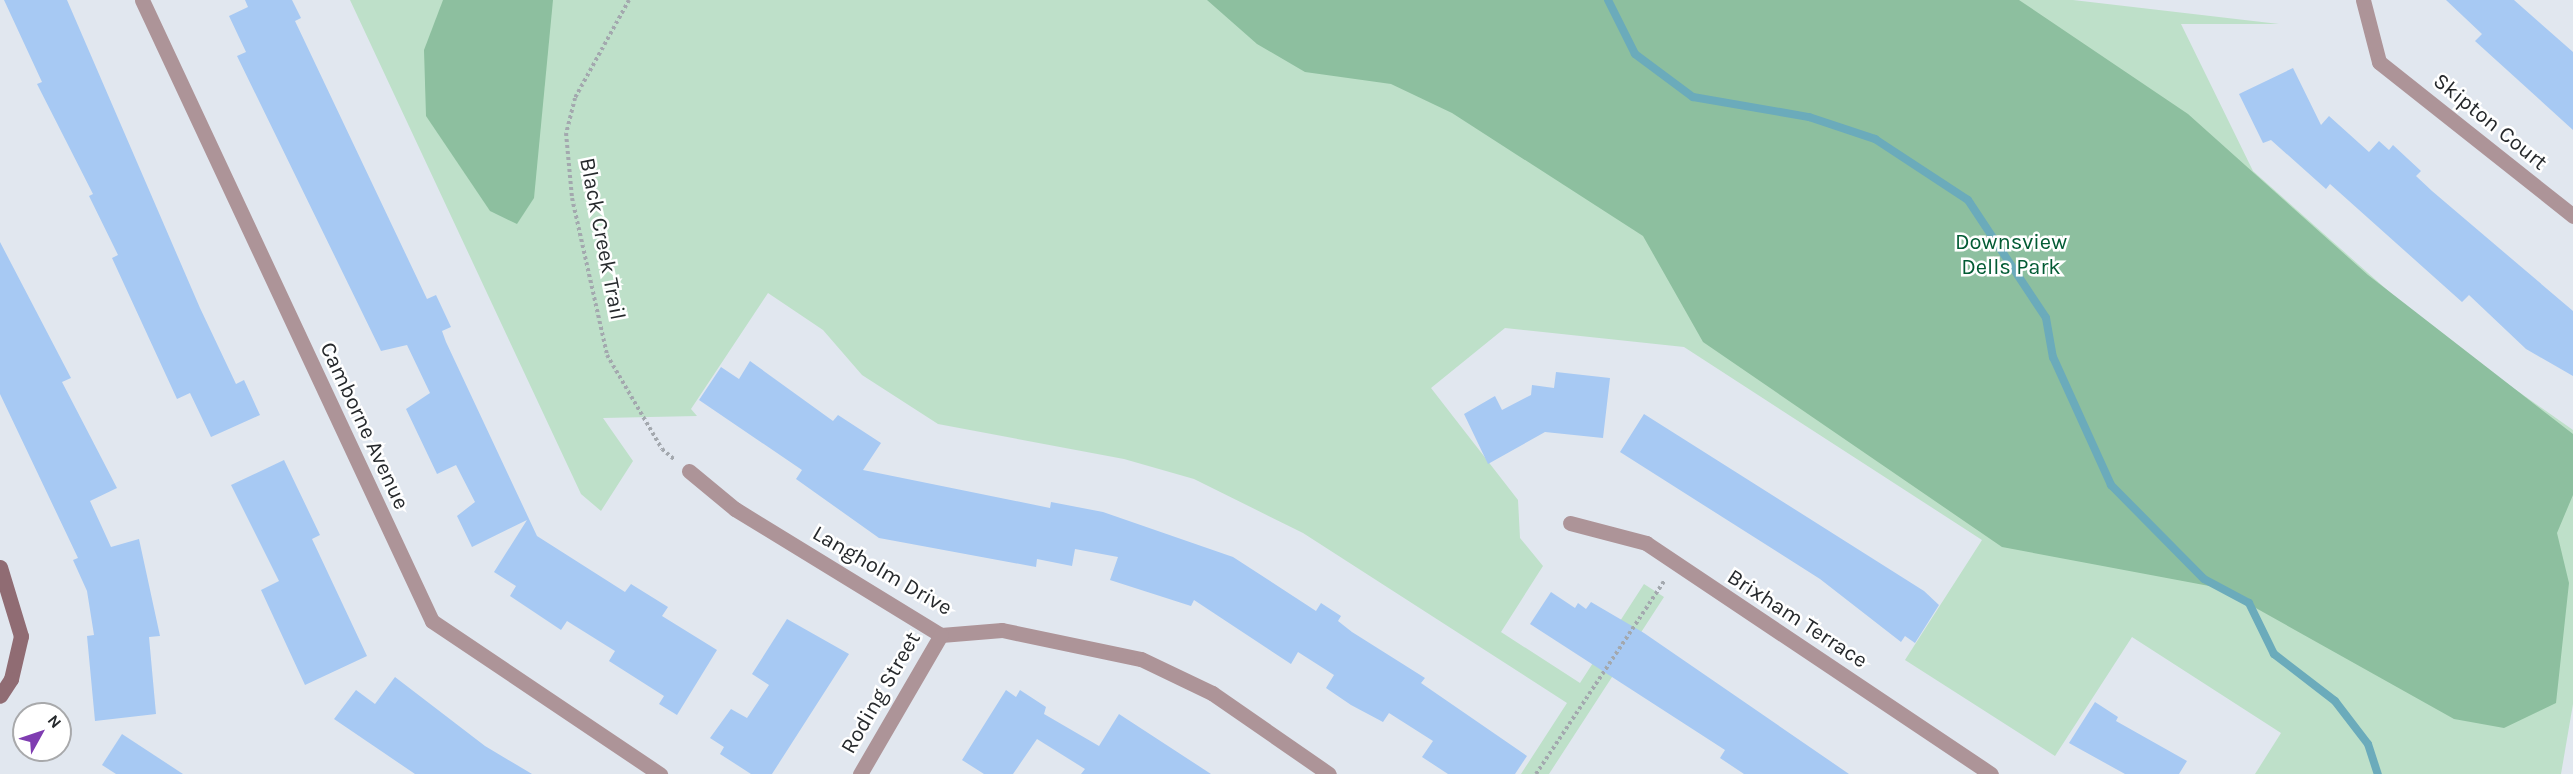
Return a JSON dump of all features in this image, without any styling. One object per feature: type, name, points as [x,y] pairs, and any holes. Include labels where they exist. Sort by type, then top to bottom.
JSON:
[{"type":"street","name":"Camborne Avenue","points":[[142,0],[432,621],[660,774]]},
{"type":"street","name":"Skipton Court","points":[[2363,0],[2379,62],[2573,216]]},
{"type":"street","name":"Langholm Drive","points":[[689,471],[735,509],[941,635],[1002,630],[1141,659],[1212,693],[1329,774]]},
{"type":"street","name":"Brixham Terrace","points":[[1570,524],[1646,543],[1674,565],[1991,774]]},
{"type":"street","points":[[0,567],[21,636],[11,679],[0,696]]},
{"type":"street","name":"Roding Street","points":[[860,774],[941,635]]},
{"type":"path","name":"Black Creek Trail","points":[[629,0],[592,62],[566,133],[572,198],[608,355],[662,449]]},
{"type":"path","points":[[1536,774],[1674,565]]},
{"type":"green space","name":"Downsview Dells Park","points":[[350,0],[2073,0],[2279,24],[2181,24],[2253,171],[2438,335],[2573,430],[2573,704],[2561,774],[2255,774],[2281,733],[2132,637],[2055,756],[1905,660],[1982,540],[1684,347],[1505,328],[1431,388],[1518,500],[1520,538],[1543,566],[1501,632],[1580,683],[1644,584],[1664,597],[1549,774],[1521,774],[1567,703],[1303,533],[1194,479],[1124,459],[938,424],[862,375],[823,330],[768,293],[691,409],[697,416],[603,418],[633,461],[601,511],[581,494]]},
{"type":"green space","points":[[443,0],[553,0],[534,198],[517,224],[490,211],[426,116],[424,50]]},
{"type":"green space","points":[[1207,0],[2019,0],[2188,114],[2368,275],[2573,434],[2573,495],[2557,533],[2569,583],[2556,703],[2504,728],[2454,719],[2220,588],[2002,547],[1703,342],[1643,236],[1452,113],[1391,84],[1305,72],[1257,44]]},
{"type":"building","points":[[4,0],[67,0],[200,308],[236,384],[244,380],[260,415],[211,437],[190,393],[177,399],[112,258],[118,255],[89,196],[93,194],[37,84],[42,82]]},
{"type":"building","points":[[245,0],[292,0],[301,18],[295,21],[427,299],[436,295],[451,327],[442,331],[446,342],[537,536],[625,592],[631,584],[668,607],[662,616],[717,650],[677,715],[659,704],[664,696],[609,661],[615,651],[567,621],[561,630],[510,596],[516,586],[494,572],[527,520],[472,547],[457,516],[475,502],[456,465],[437,474],[406,409],[430,393],[407,345],[381,351],[237,56],[246,52],[229,16],[248,7]]},
{"type":"building","points":[[2446,0],[2514,0],[2573,52],[2573,130],[2475,41],[2482,34]]},
{"type":"building","points":[[2293,68],[2321,125],[2329,116],[2369,152],[2379,141],[2389,150],[2393,145],[2421,171],[2416,176],[2432,191],[2573,311],[2573,376],[2526,349],[2469,295],[2462,302],[2330,184],[2326,189],[2271,140],[2263,143],[2239,94]]},
{"type":"building","points":[[0,242],[71,378],[62,382],[117,488],[90,501],[111,547],[139,539],[160,636],[149,637],[156,714],[95,721],[87,636],[94,635],[87,591],[73,560],[78,558],[0,394]]},
{"type":"building","points":[[750,361],[833,421],[838,415],[881,443],[863,470],[1050,508],[1051,502],[1103,512],[1233,557],[1316,611],[1321,603],[1341,616],[1338,621],[1352,632],[1425,678],[1421,683],[1527,756],[1515,774],[1448,774],[1422,757],[1433,741],[1389,713],[1383,722],[1351,705],[1326,688],[1334,675],[1298,652],[1291,664],[1194,600],[1191,606],[1110,580],[1118,557],[1075,549],[1072,566],[1037,559],[1036,567],[879,538],[796,479],[802,470],[699,400],[721,367],[739,379]]},
{"type":"building","points":[[1556,372],[1610,378],[1603,438],[1545,432],[1488,464],[1464,414],[1495,396],[1502,410],[1531,395],[1532,385],[1554,388]]},
{"type":"building","points":[[1644,414],[1924,591],[1939,605],[1915,643],[1905,636],[1901,642],[1820,579],[1620,452]]},
{"type":"building","points":[[284,460],[320,535],[312,539],[367,656],[305,685],[261,590],[279,581],[231,485]]},
{"type":"building","points":[[1551,592],[1575,608],[1578,603],[1586,609],[1591,602],[1644,633],[1849,774],[1744,774],[1720,758],[1725,750],[1530,624]]},
{"type":"building","points":[[787,619],[849,654],[772,774],[751,774],[720,754],[724,747],[710,738],[731,709],[747,718],[769,685],[752,674]]},
{"type":"building","points":[[395,677],[485,746],[532,774],[415,774],[334,719],[356,690],[375,704]]},
{"type":"building","points":[[1006,690],[1016,697],[1020,690],[1046,707],[1044,714],[1099,746],[1119,714],[1211,774],[1081,774],[1085,769],[1037,739],[1013,774],[984,774],[962,760]]},
{"type":"building","points":[[2095,702],[2118,717],[2116,721],[2187,761],[2179,774],[2125,774],[2069,743]]},
{"type":"building","points":[[122,734],[183,774],[116,774],[102,765]]},
{"type":"waterway","points":[[1608,0],[1635,54],[1693,97],[1809,117],[1875,139],[1968,200],[2046,318],[2053,357],[2111,485],[2204,579],[2249,603],[2274,654],[2335,701],[2368,744],[2378,774]]}]
